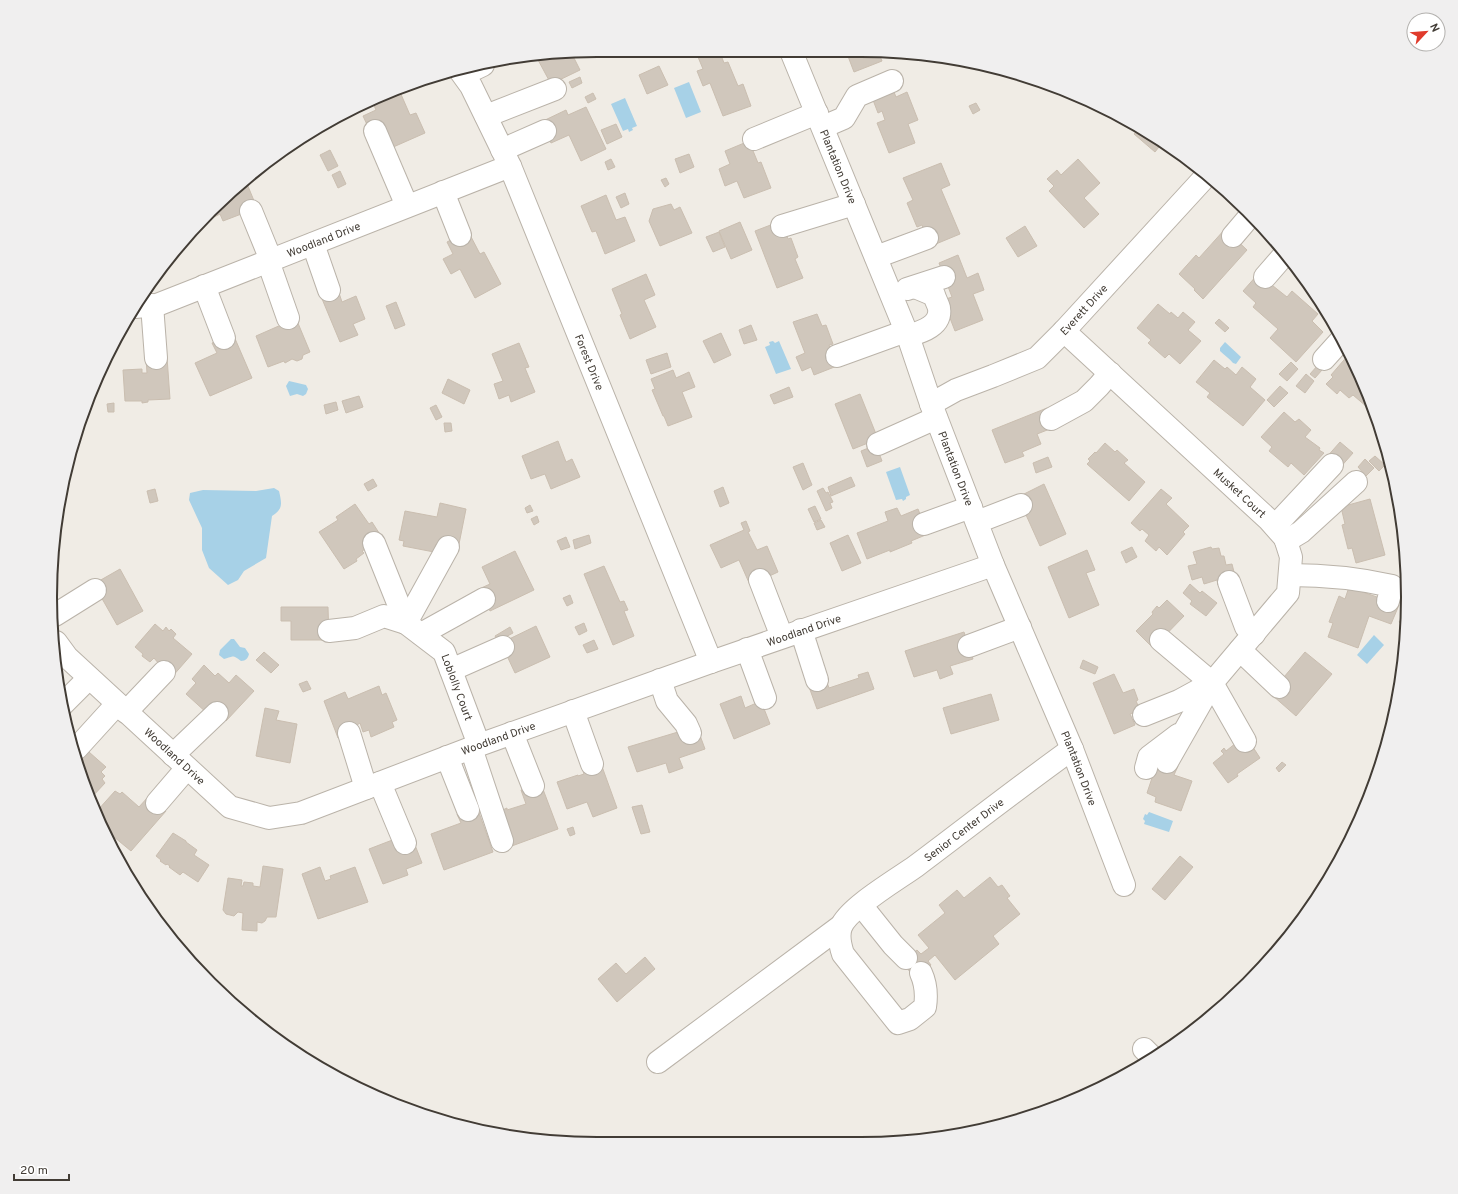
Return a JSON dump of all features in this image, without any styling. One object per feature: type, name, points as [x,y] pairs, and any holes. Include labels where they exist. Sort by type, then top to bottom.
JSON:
[{"type":"street","name":"Plantation Drive","points":[[794,57],[907,334],[933,411],[994,565],[1072,749],[1124,885]]},
{"type":"street","name":"Forest Drive","points":[[463,74],[486,116],[506,158],[711,662]]},
{"type":"street","points":[[844,118],[857,96],[892,81]]},
{"type":"street","points":[[486,116],[555,89]]},
{"type":"street","points":[[754,139],[820,120],[844,118],[870,107]]},
{"type":"street","points":[[375,131],[408,206]]},
{"type":"street","name":"Woodland Drive","points":[[144,306],[157,305],[443,192],[506,158],[545,132]]},
{"type":"street","name":"Everett Drive","points":[[878,444],[933,411],[956,390],[1037,358],[1064,331],[1203,179]]},
{"type":"street","points":[[443,192],[460,235]]},
{"type":"street","points":[[782,226],[854,204]]},
{"type":"street","points":[[251,211],[288,318]]},
{"type":"street","points":[[1233,236],[1247,219]]},
{"type":"street","points":[[876,257],[927,238]]},
{"type":"street","points":[[313,244],[330,290]]},
{"type":"street","points":[[1265,277],[1281,258]]},
{"type":"street","points":[[891,295],[944,276]]},
{"type":"street","points":[[204,286],[224,338]]},
{"type":"street","points":[[837,356],[907,334],[922,332],[931,326],[938,318],[939,308],[934,295],[915,287]]},
{"type":"street","points":[[144,306],[156,358]]},
{"type":"street","name":"Musket Court","points":[[1064,331],[1280,534]]},
{"type":"street","points":[[1324,359],[1338,344]]},
{"type":"street","points":[[1051,419],[1084,401],[1110,373]]},
{"type":"street","points":[[1280,534],[1332,465]]},
{"type":"street","points":[[1280,534],[1301,532],[1356,482]]},
{"type":"street","points":[[924,524],[1021,505]]},
{"type":"street","points":[[1168,762],[1212,683],[1288,593],[1291,557],[1280,534]]},
{"type":"street","points":[[374,543],[414,628]]},
{"type":"street","points":[[414,628],[448,547]]},
{"type":"street","name":"Woodland Drive","points":[[60,647],[67,657],[89,678],[230,807],[269,818],[302,813],[475,746],[792,633],[994,565]]},
{"type":"street","points":[[1290,575],[1320,575],[1362,579],[1392,586],[1388,601]]},
{"type":"street","points":[[760,580],[792,633],[817,680]]},
{"type":"street","points":[[1229,582],[1246,627],[1247,642],[1279,687]]},
{"type":"street","points":[[57,613],[95,590]]},
{"type":"street","points":[[329,631],[356,628],[384,616],[414,628],[484,599]]},
{"type":"street","name":"Loblolly Court","points":[[414,628],[444,652],[475,746],[502,841]]},
{"type":"street","points":[[969,646],[1020,628]]},
{"type":"street","points":[[1161,640],[1212,683],[1245,741]]},
{"type":"street","points":[[451,670],[503,647]]},
{"type":"street","points":[[747,649],[765,698]]},
{"type":"street","points":[[78,747],[164,672]]},
{"type":"street","points":[[67,700],[89,678]]},
{"type":"street","points":[[660,680],[667,701],[686,724],[690,733]]},
{"type":"street","points":[[1144,715],[1180,701],[1212,683]]},
{"type":"street","points":[[573,711],[592,764]]},
{"type":"street","points":[[156,803],[180,762],[217,713]]},
{"type":"street","points":[[1146,768],[1149,757],[1185,730]]},
{"type":"street","points":[[350,733],[373,786],[405,843]]},
{"type":"street","points":[[512,733],[533,786]]},
{"type":"street","name":"Senior Center Drive","points":[[658,1062],[841,926],[858,907],[916,866],[1072,749]]},
{"type":"street","points":[[447,757],[468,810]]},
{"type":"street","points":[[841,926],[839,941],[843,954],[898,1023],[910,1019],[925,1006],[927,994],[924,980],[914,966],[858,907]]},
{"type":"water","points":[[689,82],[701,112],[686,118],[674,88]]},
{"type":"water","points":[[625,98],[637,126],[632,128],[633,130],[629,132],[628,129],[623,131],[611,104]]},
{"type":"water","points":[[773,341],[775,343],[779,341],[791,369],[776,374],[765,347],[770,345],[769,342]]},
{"type":"water","points":[[1225,342],[1241,357],[1236,364],[1220,351],[1220,348]]},
{"type":"water","points":[[289,381],[306,385],[308,389],[306,394],[303,396],[297,394],[290,396],[286,386]]},
{"type":"water","points":[[900,467],[910,495],[903,501],[902,499],[896,500],[886,472]]},
{"type":"water","points":[[274,488],[279,491],[281,506],[272,516],[266,558],[244,571],[238,580],[228,585],[209,568],[202,550],[202,528],[189,500],[190,493],[203,490],[256,491]]},
{"type":"water","points":[[1374,635],[1384,645],[1367,664],[1357,655]]},
{"type":"water","points":[[231,639],[234,639],[240,647],[245,648],[249,654],[245,660],[241,661],[233,657],[224,659],[219,655],[220,650]]},
{"type":"water","points":[[1149,812],[1173,821],[1169,832],[1144,824],[1145,821],[1143,819],[1145,814],[1147,815]]},
{"type":"building","points":[[698,57],[722,57],[724,63],[728,62],[738,86],[743,84],[751,106],[723,116],[710,83],[703,86],[697,71],[703,69]]},
{"type":"building","points":[[848,57],[881,58],[882,61],[854,72]]},
{"type":"building","points":[[574,58],[580,70],[551,84],[538,61]]},
{"type":"building","points":[[659,66],[668,85],[647,94],[639,75]]},
{"type":"building","points":[[580,77],[582,83],[572,88],[569,82]]},
{"type":"building","points":[[894,92],[896,97],[907,92],[918,120],[908,124],[915,143],[889,153],[877,123],[885,120],[882,111],[878,113],[873,100]]},
{"type":"building","points":[[593,93],[596,99],[588,103],[585,97]]},
{"type":"building","points":[[401,94],[410,115],[416,113],[425,133],[391,148],[371,133],[363,116],[376,110],[374,105]]},
{"type":"building","points":[[976,103],[980,110],[973,114],[969,106]]},
{"type":"building","points":[[586,107],[606,149],[581,161],[569,135],[551,143],[541,122],[566,110],[568,115]]},
{"type":"building","points":[[616,124],[622,137],[607,144],[601,130]]},
{"type":"building","points":[[1136,132],[1159,147],[1155,152],[1134,134]]},
{"type":"building","points":[[749,141],[758,163],[761,162],[771,188],[744,198],[737,181],[725,186],[719,169],[730,164],[725,151]]},
{"type":"building","points":[[330,150],[338,166],[328,171],[320,155]]},
{"type":"building","points":[[689,154],[694,167],[680,173],[675,159]]},
{"type":"building","points":[[611,159],[615,167],[608,170],[605,162]]},
{"type":"building","points":[[1078,159],[1100,183],[1084,198],[1099,214],[1084,228],[1049,191],[1054,186],[1047,179],[1057,170],[1061,175]]},
{"type":"building","points":[[941,163],[950,185],[941,189],[960,234],[931,246],[922,225],[917,227],[907,203],[913,200],[903,178]]},
{"type":"building","points":[[340,171],[346,184],[338,188],[332,175]]},
{"type":"building","points":[[666,178],[669,184],[665,187],[661,180]]},
{"type":"building","points":[[248,186],[257,208],[223,221],[220,214],[212,218]]},
{"type":"building","points":[[625,193],[629,204],[621,208],[616,197]]},
{"type":"building","points":[[606,195],[616,220],[625,217],[635,241],[605,254],[596,231],[592,232],[581,206]]},
{"type":"building","points":[[671,204],[674,210],[680,207],[692,233],[660,246],[649,221],[653,209]]},
{"type":"building","points":[[781,221],[788,239],[791,238],[798,257],[795,259],[803,278],[777,288],[755,231]]},
{"type":"building","points":[[740,222],[752,250],[731,259],[719,231]]},
{"type":"building","points":[[1025,226],[1037,246],[1018,257],[1006,238]]},
{"type":"building","points":[[1225,229],[1247,250],[1203,299],[1179,274],[1196,255],[1199,258]]},
{"type":"building","points":[[468,231],[480,254],[484,252],[501,284],[475,298],[460,269],[451,274],[443,259],[453,254],[447,242]]},
{"type":"building","points":[[719,232],[725,247],[713,252],[706,237]]},
{"type":"building","points":[[958,255],[967,278],[978,273],[984,290],[973,294],[983,320],[955,331],[943,300],[952,297],[939,263]]},
{"type":"building","points":[[646,274],[655,295],[644,300],[656,327],[630,339],[620,315],[622,314],[612,289]]},
{"type":"building","points":[[1258,274],[1287,297],[1292,291],[1318,314],[1312,321],[1323,332],[1296,362],[1270,338],[1278,329],[1253,307],[1256,303],[1243,291]]},
{"type":"building","points":[[337,287],[342,302],[356,296],[365,319],[353,324],[358,335],[340,342],[320,294]]},
{"type":"building","points":[[396,302],[405,325],[395,329],[386,306]]},
{"type":"building","points":[[1158,304],[1170,314],[1171,312],[1178,318],[1183,312],[1195,322],[1188,330],[1201,341],[1180,364],[1169,354],[1165,358],[1148,343],[1151,340],[1137,328]]},
{"type":"building","points":[[817,314],[822,326],[826,325],[833,344],[829,345],[837,366],[814,375],[811,367],[802,371],[796,357],[805,353],[793,322]]},
{"type":"building","points":[[295,316],[310,352],[303,355],[302,359],[297,361],[292,359],[285,363],[284,361],[268,367],[256,336],[281,325]]},
{"type":"building","points":[[1219,319],[1229,328],[1225,332],[1215,323]]},
{"type":"building","points":[[751,325],[757,340],[744,344],[739,330]]},
{"type":"building","points":[[721,333],[731,355],[714,363],[703,341]]},
{"type":"building","points":[[233,334],[252,378],[210,396],[195,363],[217,353],[212,343]]},
{"type":"building","points":[[519,343],[529,367],[525,368],[535,392],[511,402],[509,395],[499,399],[494,384],[503,381],[492,354]]},
{"type":"building","points":[[667,353],[671,367],[651,374],[646,360]]},
{"type":"building","points":[[167,357],[170,399],[148,400],[148,402],[142,403],[142,401],[125,401],[123,370],[142,369],[142,373],[147,373],[146,358]]},
{"type":"building","points":[[1345,359],[1366,406],[1353,395],[1349,398],[1340,390],[1337,394],[1326,384],[1333,377],[1331,375]]},
{"type":"building","points":[[1214,360],[1225,369],[1227,367],[1236,375],[1242,367],[1256,379],[1250,387],[1265,400],[1243,426],[1207,397],[1210,393],[1196,382]]},
{"type":"building","points":[[1291,362],[1298,369],[1287,381],[1279,374]]},
{"type":"building","points":[[1318,365],[1322,370],[1315,378],[1310,374]]},
{"type":"building","points":[[673,370],[676,378],[689,372],[695,387],[682,392],[692,417],[668,426],[652,390],[655,389],[651,379]]},
{"type":"building","points":[[1306,374],[1314,381],[1305,393],[1296,386]]},
{"type":"building","points":[[448,379],[470,390],[464,404],[442,393]]},
{"type":"building","points":[[1280,386],[1288,393],[1274,407],[1267,400]]},
{"type":"building","points":[[789,387],[793,397],[774,404],[770,395]]},
{"type":"building","points":[[860,394],[878,439],[853,449],[835,404]]},
{"type":"building","points":[[359,396],[363,407],[346,413],[342,401]]},
{"type":"building","points":[[336,402],[338,410],[326,414],[324,405]]},
{"type":"building","points":[[114,403],[114,412],[108,412],[107,404]]},
{"type":"building","points":[[436,405],[442,417],[436,420],[430,408]]},
{"type":"building","points":[[1047,408],[1055,427],[1037,434],[1041,444],[1022,452],[1024,456],[1005,463],[992,430]]},
{"type":"building","points":[[1284,412],[1295,422],[1299,419],[1311,430],[1305,437],[1320,448],[1319,450],[1324,453],[1304,475],[1291,463],[1288,467],[1269,451],[1272,447],[1261,437]]},
{"type":"building","points":[[444,423],[451,423],[452,431],[445,432]]},
{"type":"building","points":[[558,441],[566,462],[572,459],[580,477],[551,489],[545,474],[531,479],[522,456]]},
{"type":"building","points":[[1340,442],[1353,453],[1338,470],[1325,459]]},
{"type":"building","points":[[1105,443],[1115,452],[1117,450],[1128,460],[1124,463],[1145,482],[1129,501],[1087,464],[1090,461],[1088,459]]},
{"type":"building","points":[[876,445],[882,461],[867,467],[861,451]]},
{"type":"building","points":[[1375,456],[1385,465],[1379,471],[1369,461]]},
{"type":"building","points":[[1048,457],[1052,467],[1036,473],[1033,463]]},
{"type":"building","points":[[1365,459],[1374,468],[1366,476],[1358,467]]},
{"type":"building","points":[[803,463],[812,485],[803,490],[793,467]]},
{"type":"building","points":[[851,477],[855,486],[831,496],[828,487]]},
{"type":"building","points":[[373,479],[377,486],[368,491],[364,484]]},
{"type":"building","points":[[1044,484],[1066,534],[1040,546],[1018,497]]},
{"type":"building","points":[[723,487],[729,503],[720,507],[714,491]]},
{"type":"building","points":[[823,488],[826,493],[828,492],[833,502],[830,503],[832,508],[826,511],[817,491]]},
{"type":"building","points":[[155,489],[158,501],[150,503],[147,491]]},
{"type":"building","points":[[1161,489],[1172,498],[1166,504],[1189,526],[1183,532],[1185,534],[1167,555],[1159,547],[1156,551],[1145,541],[1149,535],[1142,529],[1140,531],[1131,523]]},
{"type":"building","points":[[1370,499],[1385,555],[1356,563],[1352,548],[1348,549],[1342,525],[1345,524],[1341,507]]},
{"type":"building","points":[[440,503],[466,509],[458,549],[436,544],[434,552],[403,546],[404,541],[399,540],[405,511],[437,517]]},
{"type":"building","points":[[355,504],[369,524],[372,522],[381,536],[380,540],[362,551],[364,553],[356,559],[357,561],[344,569],[319,532],[338,520],[336,517]]},
{"type":"building","points":[[530,505],[533,511],[527,513],[525,508]]},
{"type":"building","points":[[815,506],[821,519],[814,522],[808,509]]},
{"type":"building","points":[[897,508],[901,516],[918,509],[928,534],[911,541],[912,543],[867,559],[857,533],[888,521],[885,512]]},
{"type":"building","points":[[537,516],[539,522],[534,525],[531,519]]},
{"type":"building","points":[[821,520],[825,527],[817,530],[814,523]]},
{"type":"building","points":[[746,521],[750,531],[748,532],[757,550],[767,546],[778,572],[750,585],[739,560],[721,568],[710,545],[744,530],[741,523]]},
{"type":"building","points":[[589,535],[591,543],[575,549],[573,540]]},
{"type":"building","points":[[848,535],[861,563],[842,571],[830,543]]},
{"type":"building","points":[[566,537],[570,547],[561,550],[557,541]]},
{"type":"building","points":[[1132,547],[1137,557],[1126,563],[1121,552]]},
{"type":"building","points":[[1211,547],[1212,549],[1219,548],[1221,556],[1224,556],[1226,565],[1232,564],[1236,580],[1218,585],[1217,580],[1204,584],[1202,577],[1192,580],[1188,566],[1197,564],[1193,552]]},
{"type":"building","points":[[1087,550],[1095,570],[1086,573],[1099,605],[1069,618],[1048,567]]},
{"type":"building","points":[[515,551],[534,590],[490,611],[479,589],[490,584],[482,567]]},
{"type":"building","points":[[604,566],[620,602],[624,601],[628,610],[624,611],[634,636],[613,645],[584,574]]},
{"type":"building","points":[[120,569],[143,611],[117,625],[100,595],[92,585]]},
{"type":"building","points":[[1190,584],[1200,593],[1202,591],[1217,603],[1206,616],[1190,604],[1192,601],[1183,593]]},
{"type":"building","points":[[1349,587],[1399,605],[1391,624],[1369,616],[1358,648],[1328,637],[1333,623],[1329,622],[1339,596],[1345,599]]},
{"type":"building","points":[[570,595],[573,603],[567,606],[563,598]]},
{"type":"building","points":[[1167,600],[1184,616],[1153,648],[1136,631],[1153,614],[1152,612],[1157,606],[1159,608]]},
{"type":"building","points":[[281,607],[328,607],[329,640],[291,640],[291,621],[281,621]]},
{"type":"building","points":[[584,623],[587,631],[579,635],[575,627]]},
{"type":"building","points":[[155,624],[163,631],[166,627],[169,631],[171,629],[176,634],[173,638],[192,654],[171,678],[154,658],[150,662],[142,656],[143,654],[135,647]]},
{"type":"building","points":[[536,626],[550,657],[515,673],[501,643]]},
{"type":"building","points":[[510,627],[513,633],[498,641],[495,636]]},
{"type":"building","points":[[964,632],[973,659],[950,666],[953,674],[940,679],[937,670],[914,677],[905,651]]},
{"type":"building","points":[[594,640],[598,649],[587,653],[583,645]]},
{"type":"building","points":[[264,652],[279,665],[271,673],[256,660]]},
{"type":"building","points":[[1305,652],[1332,674],[1296,716],[1272,695],[1286,678],[1284,677]]},
{"type":"building","points":[[1083,660],[1098,667],[1095,674],[1080,668]]},
{"type":"building","points":[[204,665],[215,676],[218,673],[229,683],[236,675],[254,691],[226,721],[213,709],[208,714],[186,694],[196,683],[192,679]]},
{"type":"building","points":[[868,672],[874,689],[817,709],[808,684],[825,677],[829,688],[859,678],[858,675]]},
{"type":"building","points":[[1114,674],[1123,693],[1134,689],[1138,700],[1136,701],[1140,710],[1130,714],[1135,725],[1114,734],[1093,683]]},
{"type":"building","points":[[307,681],[311,689],[303,692],[299,684]]},
{"type":"building","points":[[379,686],[382,695],[386,693],[397,720],[392,722],[394,727],[371,737],[369,730],[363,732],[360,723],[357,725],[359,730],[338,738],[324,701],[345,692],[348,699]]},
{"type":"building","points":[[991,694],[999,720],[951,734],[943,708]]},
{"type":"building","points":[[741,696],[745,708],[761,701],[770,724],[734,739],[720,704]]},
{"type":"building","points":[[265,708],[279,711],[276,720],[297,724],[290,763],[256,756]]},
{"type":"building","points":[[698,730],[705,749],[679,758],[683,768],[669,773],[666,763],[637,772],[628,747],[678,732],[679,736]]},
{"type":"building","points":[[1249,741],[1260,758],[1237,774],[1238,776],[1228,783],[1213,763],[1224,754],[1221,751],[1224,748],[1226,751],[1236,743]]},
{"type":"building","points":[[79,750],[85,756],[89,752],[106,767],[101,772],[105,776],[102,779],[105,783],[94,794]]},
{"type":"building","points":[[1156,758],[1178,766],[1174,775],[1192,781],[1181,811],[1155,802],[1156,797],[1147,793]]},
{"type":"building","points":[[600,761],[617,808],[593,817],[587,802],[567,809],[557,782],[584,774],[582,768]]},
{"type":"building","points":[[1282,762],[1286,765],[1279,772],[1276,768]]},
{"type":"building","points":[[541,784],[558,829],[509,847],[496,813],[507,808],[507,810],[526,804],[521,790]]},
{"type":"building","points":[[115,791],[120,794],[122,792],[139,807],[148,797],[166,811],[131,851],[113,836],[100,808]]},
{"type":"building","points":[[642,805],[650,832],[641,834],[632,807]]},
{"type":"building","points":[[477,807],[493,852],[444,870],[431,834],[461,823],[457,814]]},
{"type":"building","points":[[573,827],[575,834],[570,836],[567,829]]},
{"type":"building","points":[[173,833],[197,850],[194,855],[209,865],[198,882],[183,872],[180,875],[169,867],[170,866],[160,861],[161,860],[156,856]]},
{"type":"building","points":[[395,839],[413,840],[422,863],[406,869],[408,875],[383,884],[369,849]]},
{"type":"building","points":[[1180,856],[1193,867],[1165,900],[1152,889]]},
{"type":"building","points":[[263,866],[283,869],[276,917],[267,917],[262,923],[257,922],[257,931],[242,930],[243,913],[238,912],[234,916],[226,914],[223,910],[228,878],[242,880],[241,886],[243,886],[244,882],[253,883],[253,886],[260,887]]},
{"type":"building","points":[[320,867],[325,881],[331,879],[330,876],[355,867],[368,902],[318,919],[302,874]]},
{"type":"building","points":[[990,877],[998,887],[1002,885],[1010,896],[1007,898],[1020,914],[993,936],[999,944],[955,980],[935,955],[928,961],[931,965],[915,978],[902,962],[917,950],[921,954],[929,948],[918,935],[945,913],[939,905],[957,890],[964,898]]},
{"type":"building","points":[[645,957],[655,969],[617,1002],[598,979],[616,963],[626,974]]}]
